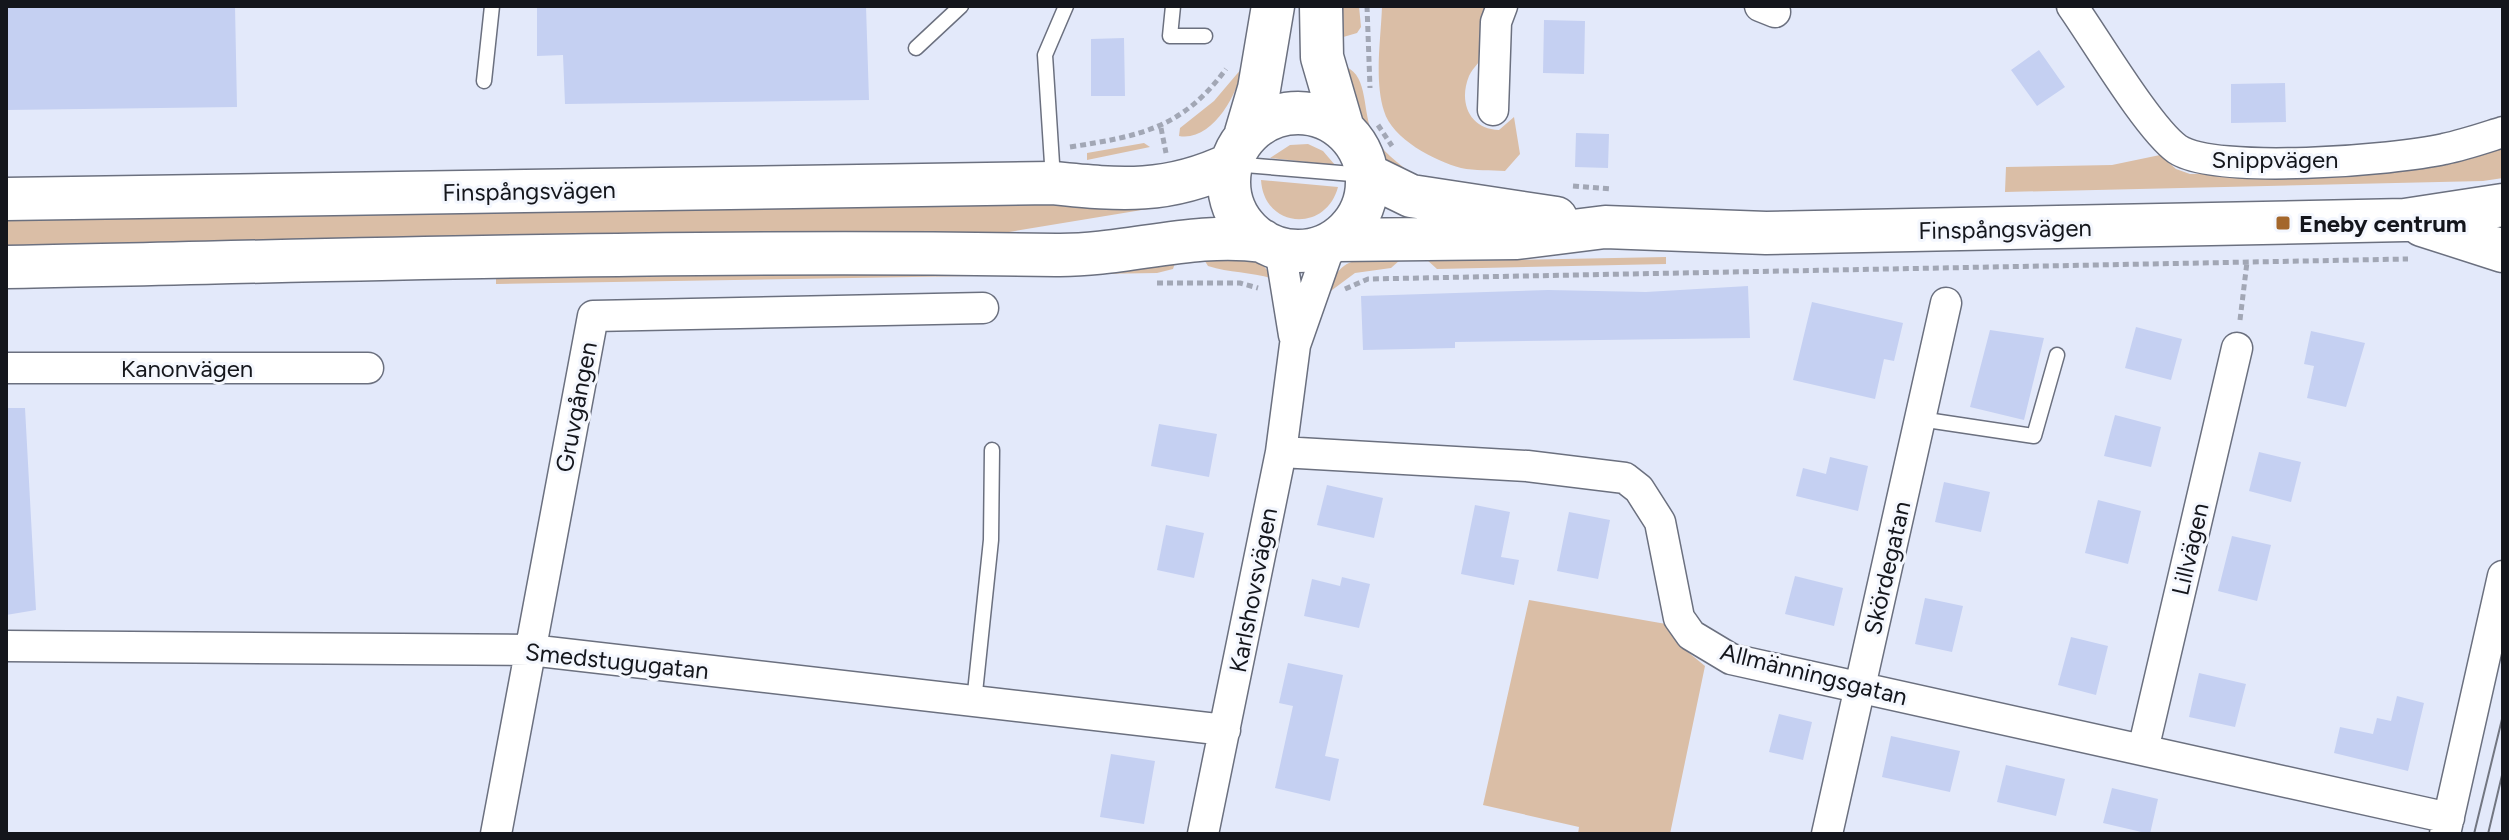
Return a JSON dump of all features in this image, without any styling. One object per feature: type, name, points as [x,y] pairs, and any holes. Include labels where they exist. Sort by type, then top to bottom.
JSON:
[{"type":"main road","points":[[1260,235],[1231,197],[1259,89],[1273,6]]},
{"type":"main road","points":[[1248,137],[1288,59],[1285,6]]},
{"type":"main road","points":[[1321,6],[1322,57],[1359,120],[1364,158],[1385,165],[1362,212],[1334,242]]},
{"type":"main road","name":"Finspångsvägen","points":[[6,199],[1052,167],[1147,189],[1199,179],[1248,137],[1317,116],[1359,120]]},
{"type":"main road","name":"Finspångsvägen","points":[[1385,165],[1399,192],[1425,200],[1520,211],[1605,227],[1766,233],[2409,240],[2503,251]]},
{"type":"main road","name":"Finspångsvägen","points":[[2409,240],[2503,205]]},
{"type":"main road","name":"Finspångsvägen","points":[[6,267],[958,251],[1077,235],[1194,213],[1260,235],[1297,252],[1334,242],[1517,238],[1605,227]]},
{"type":"street","points":[[1493,110],[1496,22],[1502,6]]},
{"type":"street","name":"Snippvägen","points":[[2072,6],[2156,127],[2175,147],[2193,158],[2315,162],[2395,157],[2445,149],[2503,132]]},
{"type":"street","name":"Karlshovsvägen","points":[[1260,235],[1299,303]]},
{"type":"street","name":"Karlshovsvägen","points":[[1203,834],[1281,452],[1299,303],[1334,242]]},
{"type":"street","name":"Skördegatan","points":[[1827,834],[1946,303]]},
{"type":"street","name":"Gruvgången","points":[[496,834],[593,316],[983,308]]},
{"type":"street","name":"Lillvägen","points":[[2143,750],[2237,348]]},
{"type":"street","name":"Kanonvägen","points":[[6,368],[368,368]]},
{"type":"street","name":"Allmänningsgatan","points":[[1281,452],[1527,466],[1625,478],[1639,489],[1660,522],[1679,618],[1691,635],[1731,659],[2143,750],[2447,826]]},
{"type":"street","points":[[2447,826],[2503,576]]},
{"type":"street","name":"Smedstugugatan","points":[[6,646],[530,650],[1225,730]]},
{"type":"lane","points":[[484,81],[492,6]]},
{"type":"lane","points":[[916,48],[961,6]]},
{"type":"lane","points":[[1052,167],[1045,55],[1066,6]]},
{"type":"lane","points":[[1173,6],[1170,36],[1205,36]]},
{"type":"lane","points":[[1248,137],[1385,165]]},
{"type":"lane","points":[[1920,419],[2034,436],[2057,355]]},
{"type":"lane","points":[[974,702],[991,540],[992,450]]},
{"type":"path","points":[[1367,6],[1366,50],[1371,98]]},
{"type":"path","points":[[1052,167],[1161,128],[1198,102],[1231,62]]},
{"type":"path","points":[[1359,120],[1384,136],[1385,165]]},
{"type":"path","points":[[1196,282],[1255,285],[1275,300],[1329,304],[1356,282],[1368,279],[2247,262],[2409,240]]},
{"type":"path","points":[[2237,348],[2247,262]]},
{"type":"shaded area","points":[[1330,6],[1359,6],[1361,27],[1357,33],[1333,40]]},
{"type":"shaded area","points":[[1382,6],[1491,6],[1485,50],[1469,76],[1465,96],[1469,113],[1481,125],[1499,130],[1514,117],[1520,154],[1505,171],[1451,165],[1416,147],[1396,131],[1384,111],[1379,86]]},
{"type":"shaded area","points":[[1346,67],[1358,78],[1362,87],[1370,126],[1377,140],[1390,156],[1412,174],[1394,167],[1371,146],[1358,117]]},
{"type":"shaded area","points":[[1242,68],[1229,103],[1212,124],[1191,136],[1179,136],[1180,128],[1214,101]]},
{"type":"shaded area","points":[[1144,143],[1150,147],[1087,160],[1087,153]]},
{"type":"shaded area","points":[[1308,144],[1323,151],[1335,165],[1270,158],[1290,145]]},
{"type":"shaded area","points":[[2503,146],[2503,178],[2483,181],[2005,192],[2006,167],[2112,165],[2160,155],[2176,169],[2190,174],[2397,171]]},
{"type":"shaded area","points":[[1261,180],[1338,187],[1331,202],[1321,212],[1309,218],[1296,219],[1284,216],[1273,208],[1265,196]]},
{"type":"shaded area","points":[[1165,198],[1166,206],[997,234],[6,248],[6,214]]},
{"type":"shaded area","points":[[1436,252],[1455,261],[1666,257],[1666,264],[1437,269],[1426,259]]},
{"type":"shaded area","points":[[1203,258],[1259,260],[1274,279],[1208,266]]},
{"type":"shaded area","points":[[1176,260],[1173,269],[1157,273],[496,284],[496,275]]},
{"type":"shaded area","points":[[1361,260],[1400,260],[1391,268],[1355,273],[1324,296],[1345,265]]},
{"type":"shaded area","points":[[1529,600],[1666,624],[1683,648],[1705,666],[1670,834],[1578,834],[1579,827],[1483,805]]},
{"type":"building","points":[[6,6],[235,6],[237,107],[6,110]]},
{"type":"building","points":[[537,6],[866,6],[869,100],[565,104],[563,55],[537,56]]},
{"type":"building","points":[[1544,20],[1585,21],[1584,74],[1543,73]]},
{"type":"building","points":[[1124,38],[1125,96],[1091,96],[1091,39]]},
{"type":"building","points":[[2039,50],[2065,87],[2037,106],[2011,70]]},
{"type":"building","points":[[2285,83],[2286,122],[2231,123],[2231,84]]},
{"type":"building","points":[[1576,133],[1609,134],[1608,168],[1575,167]]},
{"type":"building","points":[[1748,286],[1750,338],[1455,342],[1455,348],[1363,350],[1361,296],[1548,290],[1646,292]]},
{"type":"building","points":[[1812,302],[1903,323],[1894,361],[1884,359],[1875,399],[1793,380]]},
{"type":"building","points":[[2136,327],[2182,339],[2171,380],[2125,368]]},
{"type":"building","points":[[1990,330],[2044,338],[2024,420],[1970,407]]},
{"type":"building","points":[[2311,331],[2365,343],[2346,407],[2307,398],[2314,366],[2304,364]]},
{"type":"building","points":[[6,408],[25,408],[36,610],[6,615]]},
{"type":"building","points":[[2115,415],[2161,427],[2151,467],[2104,456]]},
{"type":"building","points":[[1159,424],[1217,434],[1209,477],[1151,466]]},
{"type":"building","points":[[2259,452],[2301,462],[2291,502],[2249,491]]},
{"type":"building","points":[[1830,457],[1868,466],[1858,511],[1796,496],[1803,468],[1826,474]]},
{"type":"building","points":[[1944,482],[1990,492],[1981,532],[1935,522]]},
{"type":"building","points":[[1327,485],[1383,498],[1374,538],[1317,525]]},
{"type":"building","points":[[2098,500],[2141,511],[2128,564],[2085,553]]},
{"type":"building","points":[[1475,505],[1510,512],[1501,557],[1519,560],[1514,585],[1461,574]]},
{"type":"building","points":[[1569,512],[1610,520],[1598,579],[1557,571]]},
{"type":"building","points":[[1166,525],[1204,533],[1194,578],[1157,570]]},
{"type":"building","points":[[2232,536],[2271,545],[2257,601],[2218,591]]},
{"type":"building","points":[[1795,576],[1843,588],[1834,626],[1785,614]]},
{"type":"building","points":[[1342,577],[1370,584],[1359,628],[1304,616],[1312,579],[1340,586]]},
{"type":"building","points":[[1925,598],[1963,606],[1952,652],[1915,644]]},
{"type":"building","points":[[2071,637],[2108,646],[2096,695],[2058,685]]},
{"type":"building","points":[[1288,663],[1343,675],[1325,756],[1339,759],[1330,801],[1275,788],[1293,706],[1279,703]]},
{"type":"building","points":[[2199,673],[2246,684],[2235,727],[2189,717]]},
{"type":"building","points":[[2397,696],[2424,703],[2408,771],[2334,753],[2340,727],[2373,734],[2377,718],[2391,721]]},
{"type":"building","points":[[1779,714],[1812,722],[1803,760],[1769,752]]},
{"type":"building","points":[[1891,736],[1960,751],[1950,792],[1882,777]]},
{"type":"building","points":[[1111,754],[1155,761],[1144,824],[1100,817]]},
{"type":"building","points":[[2006,765],[2065,779],[2056,816],[1997,802]]},
{"type":"building","points":[[2112,788],[2158,799],[2150,834],[2103,823]]},
{"type":"tram line","points":[[2474,834],[2503,715]]},
{"type":"tram line","points":[[2488,834],[2503,771]]},
{"type":"place","name":"Eneby centrum","points":[[2283,223]]}]
